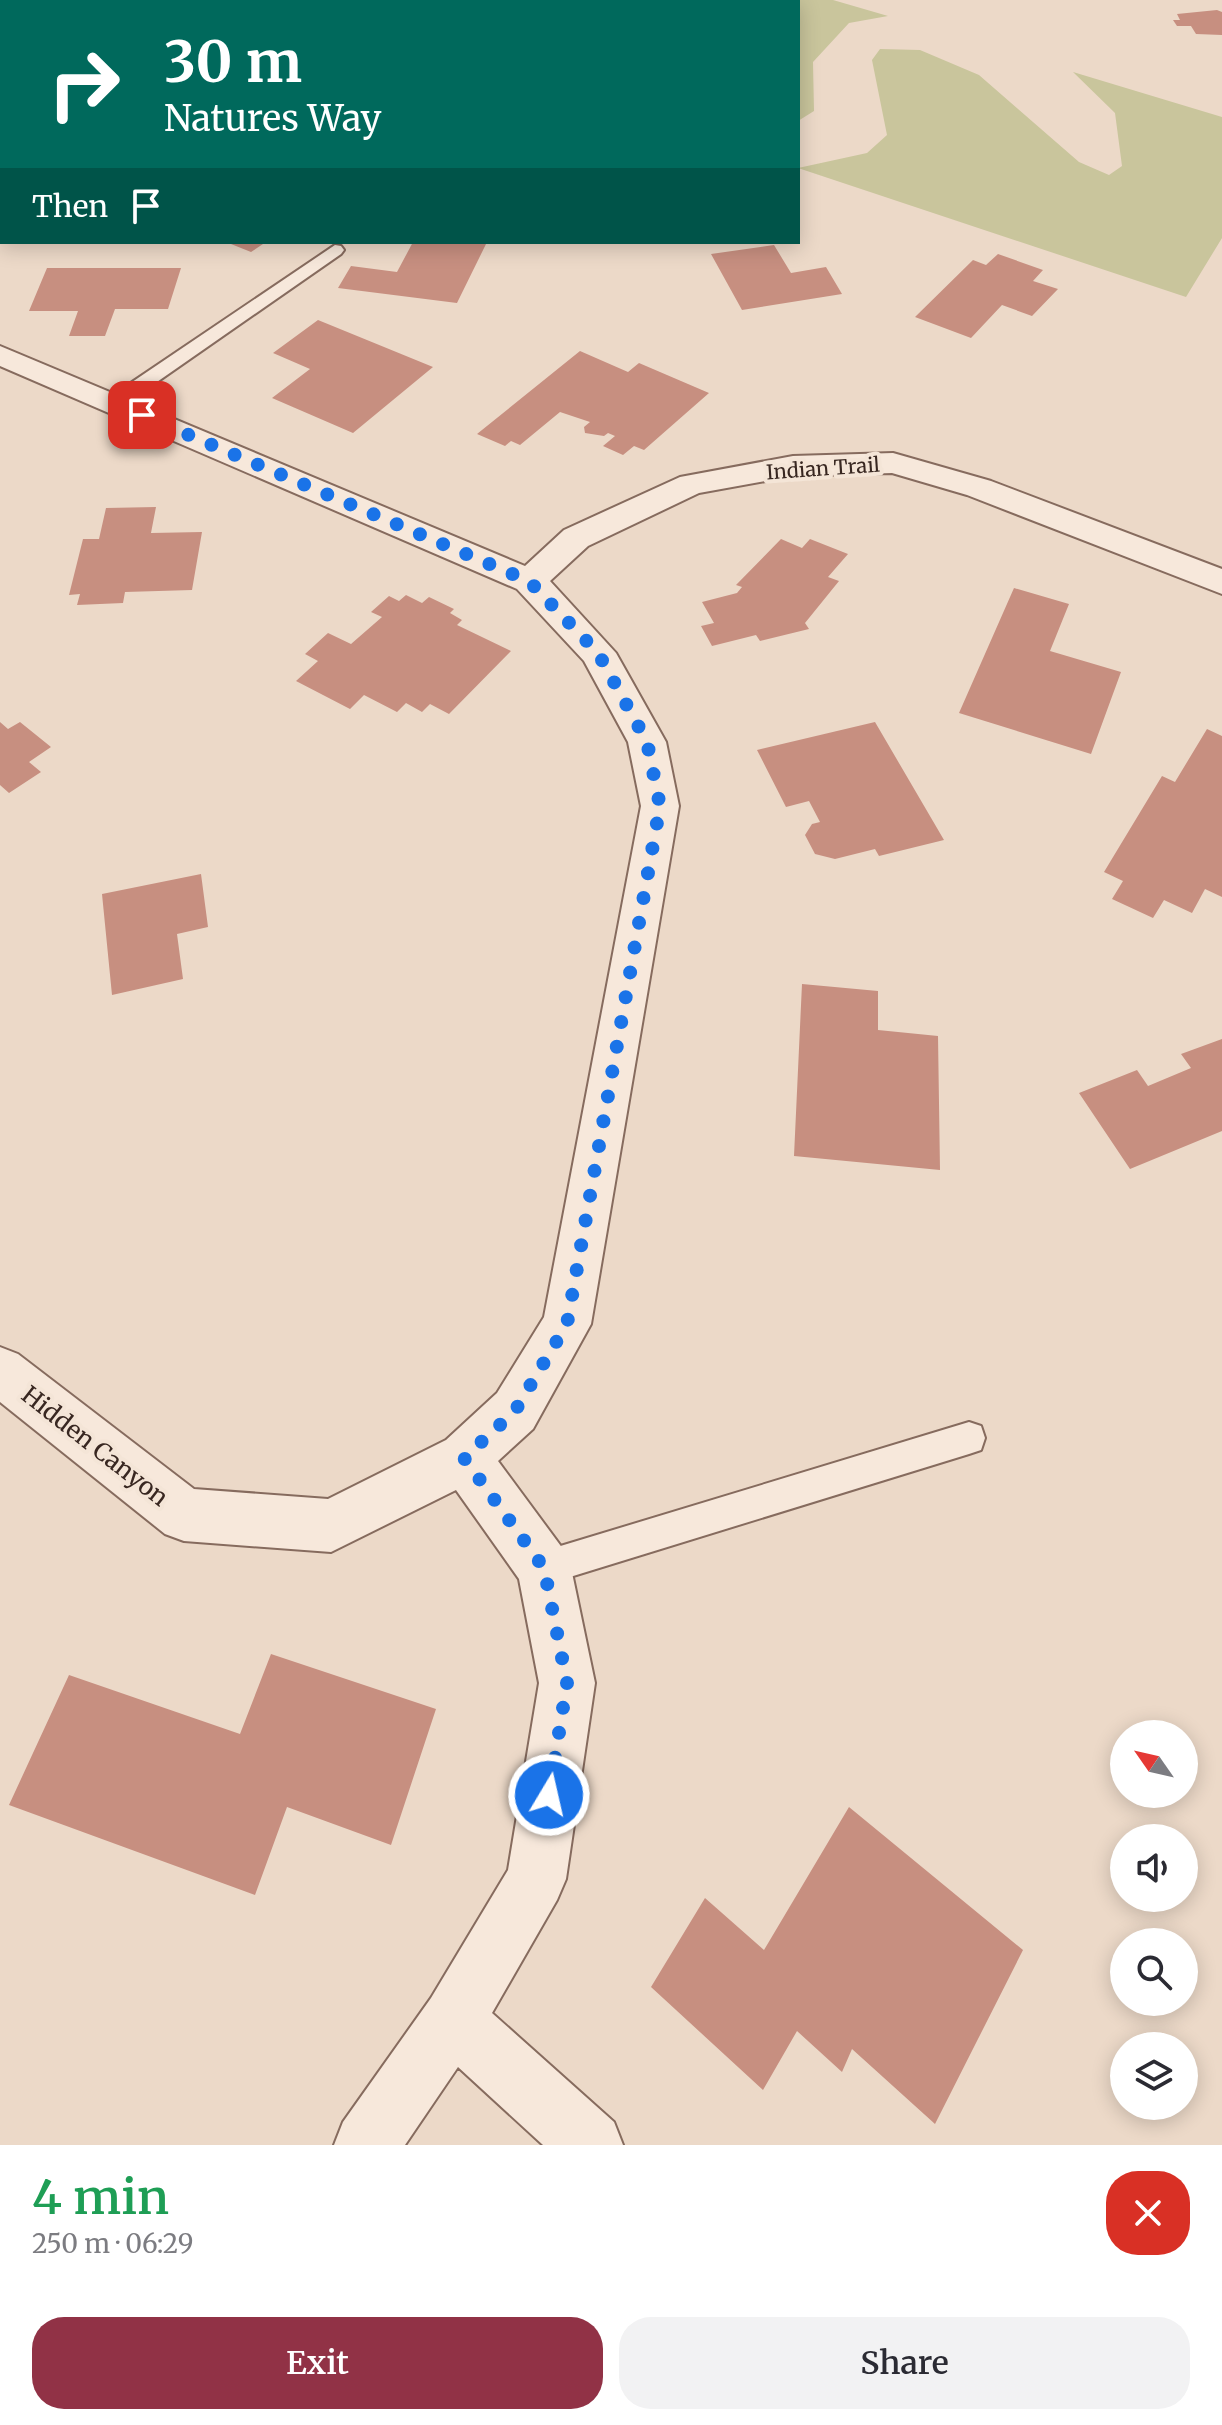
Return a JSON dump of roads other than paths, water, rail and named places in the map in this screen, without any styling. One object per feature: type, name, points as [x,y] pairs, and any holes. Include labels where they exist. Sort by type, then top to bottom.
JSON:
[{"type":"street","points":[[0,355],[529,581]]},
{"type":"street","name":"Indian Trail","points":[[529,581],[576,538],[691,484],[793,466],[893,463],[979,488],[1222,582]]},
{"type":"street","name":"Hidden Canyon","points":[[0,1371],[184,1515],[331,1526],[464,1458],[515,1411],[567,1324],[660,806],[647,742],[598,653],[529,581]]},
{"type":"street","points":[[366,2145],[453,2020],[536,1879],[567,1683],[544,1568],[464,1458]]},
{"type":"street","points":[[453,2020],[591,2145]]},
{"type":"lane","points":[[114,403],[335,250]]},
{"type":"lane","points":[[544,1568],[969,1438]]}]
